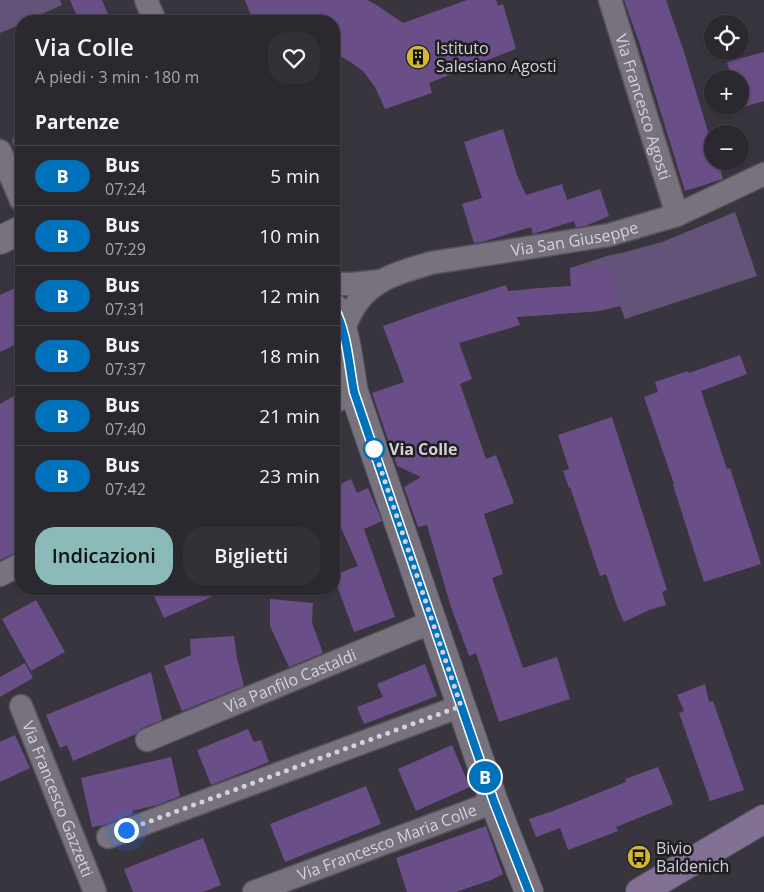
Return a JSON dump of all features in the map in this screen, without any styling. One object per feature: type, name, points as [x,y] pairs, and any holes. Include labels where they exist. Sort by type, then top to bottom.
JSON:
[{"type":"main road","points":[[640,892],[764,819]]},
{"type":"street","points":[[146,0],[152,15]]},
{"type":"street","name":"Via Francesco Agosti","points":[[610,0],[677,216]]},
{"type":"street","points":[[13,145],[15,159]]},
{"type":"street","name":"Via San Giuseppe","points":[[340,284],[380,281],[431,263],[605,236],[677,216],[764,174]]},
{"type":"street","points":[[0,240],[15,233]]},
{"type":"street","name":"Via San Giuseppe","points":[[340,319],[352,311],[366,292],[380,281]]},
{"type":"street","name":"Via Francesco Maria Colle","points":[[340,346],[344,397],[432,622],[494,802],[529,892]]},
{"type":"street","points":[[0,576],[15,567]]},
{"type":"street","name":"Via Panfilo Castaldi","points":[[147,740],[432,622]]},
{"type":"street","name":"Via Francesco Gazzetti","points":[[21,706],[95,892]]},
{"type":"street","points":[[108,837],[461,706]]},
{"type":"street","name":"Via Francesco Maria Colle","points":[[254,892],[494,802]]},
{"type":"shaded area","points":[[0,0],[60,0],[62,5],[40,15],[15,15],[15,27],[0,33]]},
{"type":"shaded area","points":[[735,212],[757,276],[625,319],[620,306],[599,311],[529,316],[527,289],[571,286],[570,268],[662,242]]},
{"type":"building","points":[[70,0],[102,0],[108,15],[76,15]]},
{"type":"building","name":"Istituto Salesiano Agosti","points":[[245,0],[367,0],[403,23],[467,0],[496,0],[498,6],[503,4],[516,49],[429,83],[432,93],[385,109],[375,87],[363,71],[340,56],[340,15],[251,15]]},
{"type":"building","points":[[624,0],[666,0],[706,125],[704,125],[704,170],[720,170],[723,179],[685,191],[640,45]]},
{"type":"building","points":[[764,52],[764,101],[749,105],[749,70],[729,70],[727,62],[749,60],[749,56]]},
{"type":"building","points":[[503,129],[517,175],[526,195],[562,184],[567,200],[600,189],[609,216],[585,226],[576,227],[574,221],[533,234],[531,227],[474,243],[462,204],[482,198],[464,142]]},
{"type":"building","points":[[611,266],[620,306],[599,308],[599,311],[517,317],[520,325],[459,343],[472,379],[460,384],[486,459],[496,455],[514,503],[484,514],[503,574],[492,578],[523,668],[557,657],[570,699],[499,722],[476,653],[469,656],[450,604],[427,525],[418,527],[404,487],[421,477],[397,466],[372,393],[404,382],[383,326],[506,285],[508,291],[571,286],[570,268]]},
{"type":"building","points":[[15,288],[15,345],[0,352],[0,295]]},
{"type":"building","points":[[740,355],[747,374],[701,391],[727,469],[730,468],[761,564],[704,582],[674,484],[644,397],[658,392],[655,382],[688,371],[689,373]]},
{"type":"building","points":[[15,395],[15,553],[0,560],[0,404]]},
{"type":"building","points":[[612,417],[667,590],[662,592],[666,605],[649,610],[624,622],[606,574],[600,576],[563,471],[569,469],[558,435]]},
{"type":"building","points":[[351,479],[357,493],[368,488],[382,521],[364,529],[395,617],[354,632],[340,594],[340,573],[358,566],[340,526],[340,484]]},
{"type":"building","points":[[154,595],[216,595],[164,618]]},
{"type":"building","points":[[270,599],[313,603],[312,623],[323,653],[289,667],[270,626]]},
{"type":"building","points":[[36,600],[65,652],[31,671],[2,619]]},
{"type":"building","points":[[234,636],[244,686],[182,711],[164,666],[191,655],[190,639]]},
{"type":"building","points":[[25,663],[33,678],[0,697],[0,677]]},
{"type":"building","points":[[425,664],[437,696],[364,724],[357,707],[383,697],[377,684]]},
{"type":"building","points":[[151,672],[162,720],[142,728],[136,734],[73,761],[67,745],[60,748],[46,715]]},
{"type":"building","points":[[705,684],[709,702],[713,701],[744,790],[710,801],[679,713],[684,711],[677,695]]},
{"type":"building","points":[[248,729],[254,742],[261,740],[269,762],[211,785],[197,750]]},
{"type":"building","points":[[15,735],[30,768],[0,782],[0,742]]},
{"type":"building","points":[[452,745],[470,787],[416,811],[398,769]]},
{"type":"building","points":[[171,757],[180,796],[157,805],[132,811],[133,814],[104,825],[92,827],[81,778]]},
{"type":"building","points":[[658,767],[673,804],[616,827],[618,831],[568,850],[560,828],[536,837],[529,819],[626,782],[625,779]]},
{"type":"building","points":[[366,786],[381,824],[285,862],[270,824]]},
{"type":"building","points":[[486,826],[503,874],[456,892],[407,892],[396,858]]},
{"type":"building","points":[[203,838],[221,885],[203,892],[133,892],[124,869]]},
{"type":"bus line","name":"B","points":[[340,322],[354,392],[494,802],[529,892]]},
{"type":"place","name":"Istituto Salesiano Agosti","points":[[418,57]]},
{"type":"place","name":"Via Colle","points":[[374,449]]},
{"type":"place","name":"Bivio Baldenich","points":[[639,857]]},
{"type":"route","points":[[126,830],[461,706],[374,449]]}]
